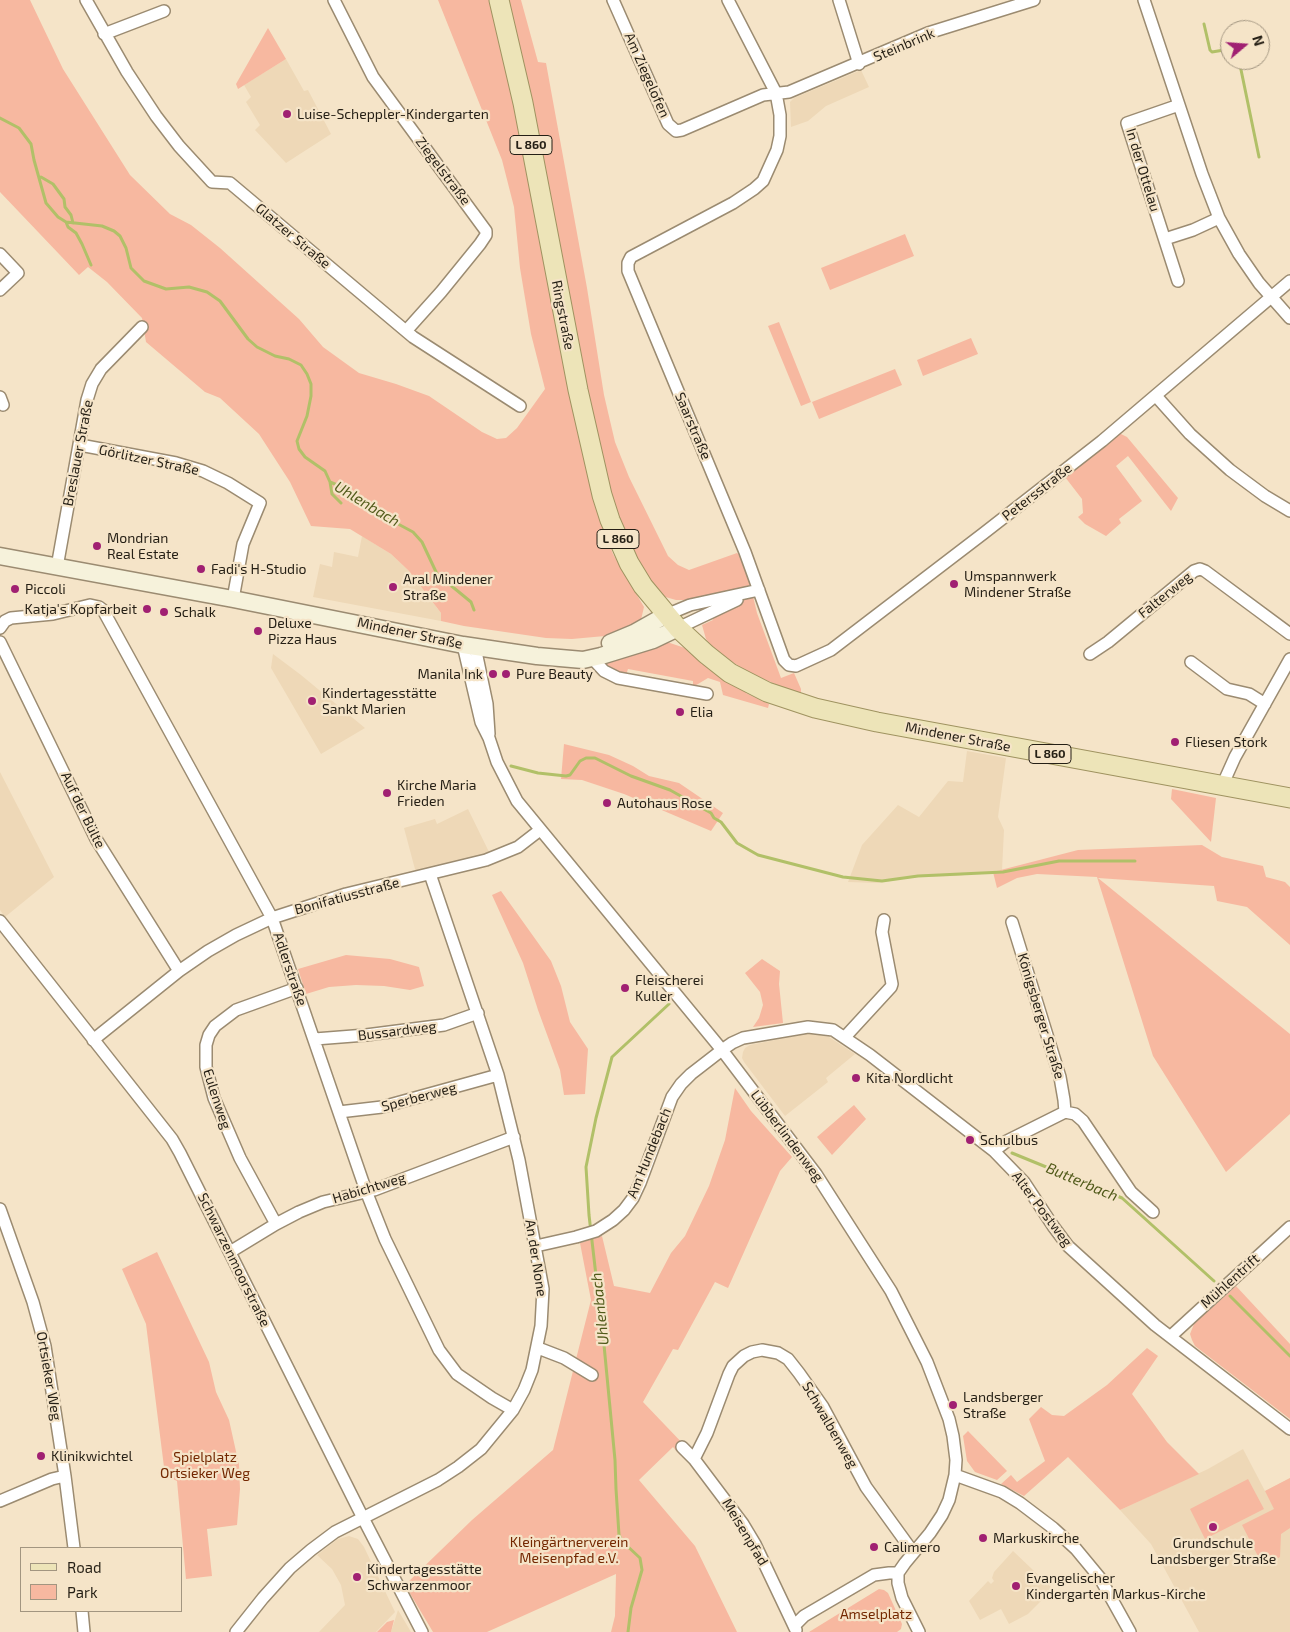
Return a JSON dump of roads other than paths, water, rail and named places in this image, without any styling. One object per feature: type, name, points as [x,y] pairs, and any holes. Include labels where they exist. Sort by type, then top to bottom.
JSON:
[{"type":"main road","name":"Ringstraße","points":[[499,0],[522,94],[572,362],[590,449],[602,495],[610,520],[629,563],[639,580],[672,621]]},
{"type":"main road","name":"Mindener Straße","points":[[672,621],[730,673],[767,692],[815,708],[856,718],[1290,798]]},
{"type":"street","name":"Glatzer Straße","points":[[86,0],[104,34],[156,116],[202,174],[212,182],[230,183],[406,331],[520,406]]},
{"type":"street","name":"Ziegelstraße","points":[[334,0],[373,77],[486,231],[486,235],[480,244],[406,331]]},
{"type":"street","name":"Am Ziegelofen","points":[[614,0],[668,124],[676,131],[763,95],[776,93]]},
{"type":"street","points":[[728,0],[776,93]]},
{"type":"street","points":[[839,0],[859,64]]},
{"type":"street","name":"Steinbrink","points":[[776,93],[789,92],[859,64],[928,33],[1034,0]]},
{"type":"street","points":[[1144,0],[1202,174],[1219,218],[1239,254],[1271,297],[1290,318]]},
{"type":"street","points":[[104,34],[164,11]]},
{"type":"street","name":"Saarstraße","points":[[776,93],[780,115],[780,136],[777,150],[763,180],[754,189],[733,203],[631,257],[628,263],[628,271],[745,552],[784,660],[789,665]]},
{"type":"street","name":"In der Ottelau","points":[[1178,281],[1127,123],[1179,105]]},
{"type":"street","points":[[1165,239],[1193,230],[1219,218]]},
{"type":"street","points":[[0,254],[18,273],[0,290]]},
{"type":"street","name":"Petersstraße","points":[[789,665],[796,666],[831,650],[1074,463],[1290,282]]},
{"type":"street","name":"Breslauer Straße","points":[[57,567],[87,400],[92,384],[101,369],[142,327]]},
{"type":"street","points":[[1156,396],[1190,434],[1230,470],[1265,496],[1290,511]]},
{"type":"street","name":"Görlitzer Straße","points":[[80,445],[176,463],[203,471],[228,483],[260,503],[243,544],[233,598]]},
{"type":"street","name":"Mindener Straße","points":[[0,556],[233,598],[469,646],[583,660],[653,640],[672,621]]},
{"type":"street","name":"Falterweg","points":[[1090,654],[1108,642],[1194,571],[1200,569],[1290,634]]},
{"type":"street","points":[[672,621],[690,605],[759,590]]},
{"type":"street","points":[[672,621],[759,590]]},
{"type":"street","name":"Adlerstraße","points":[[3,625],[10,618],[53,614],[90,605],[103,610],[272,918],[366,1191],[392,1255],[439,1350],[457,1374],[513,1410]]},
{"type":"street","name":"Mindener Straße","points":[[555,657],[584,652],[672,621]]},
{"type":"street","name":"Auf der Bülte","points":[[0,642],[96,839],[179,971]]},
{"type":"street","name":"Lübberlindenweg","points":[[469,646],[487,704],[489,738],[497,762],[517,802],[722,1050],[816,1174],[891,1291],[909,1325],[945,1405],[953,1436],[956,1460],[955,1475],[949,1500],[942,1515],[898,1574]]},
{"type":"street","points":[[592,658],[604,671],[618,678],[707,694]]},
{"type":"street","points":[[1222,786],[1235,757],[1290,659]]},
{"type":"street","points":[[1191,662],[1227,689],[1249,694],[1265,704]]},
{"type":"street","name":"Bonifatiusstraße","points":[[93,1040],[179,971],[208,951],[272,918],[346,894],[486,860],[518,846],[540,830]]},
{"type":"street","name":"An der None","points":[[236,1632],[290,1568],[335,1532],[438,1480],[458,1467],[481,1448],[513,1410],[527,1383],[538,1348],[543,1298],[536,1246],[514,1137],[498,1075],[430,874]]},
{"type":"street","points":[[845,1037],[891,987],[882,932],[884,920]]},
{"type":"street","name":"Schwarzenmoorstraße","points":[[0,921],[172,1139],[418,1631]]},
{"type":"street","name":"Königsberger Straße","points":[[1012,922],[1060,1077],[1065,1112]]},
{"type":"street","name":"Eulenweg","points":[[276,1224],[240,1158],[214,1098],[206,1067],[206,1045],[215,1026],[236,1010],[297,988]]},
{"type":"street","name":"Bussardweg","points":[[315,1039],[366,1035],[444,1025],[478,1013]]},
{"type":"street","name":"Alter Postweg","points":[[722,1050],[743,1038],[808,1027],[833,1030],[845,1037],[900,1077],[994,1151],[1024,1182],[1068,1246],[1155,1324],[1290,1429]]},
{"type":"street","name":"Am Hundebach","points":[[536,1246],[591,1233],[613,1220],[624,1210],[633,1198],[640,1183],[672,1097],[691,1074],[722,1050]]},
{"type":"street","name":"Sperberweg","points":[[339,1112],[382,1107],[498,1075]]},
{"type":"street","points":[[994,1151],[1007,1140],[1065,1112],[1075,1114],[1083,1121],[1131,1192],[1153,1212]]},
{"type":"street","name":"Habichtweg","points":[[230,1252],[276,1224],[323,1202],[374,1190],[514,1137]]},
{"type":"street","name":"Ortsieker Weg","points":[[0,1210],[40,1325],[65,1476],[74,1547]]},
{"type":"street","name":"Mühlentrift","points":[[1171,1336],[1290,1227]]},
{"type":"street","points":[[538,1348],[564,1358],[592,1375]]},
{"type":"street","name":"Schwalbenweg","points":[[694,1459],[707,1433],[733,1366],[744,1356],[752,1352],[762,1350],[778,1353],[788,1359],[799,1373],[822,1407],[866,1487],[913,1552]]},
{"type":"street","name":"Meisenpfad","points":[[682,1448],[694,1459],[743,1524],[755,1544],[796,1629]]},
{"type":"street","points":[[955,1475],[1002,1492],[1053,1528],[1076,1549],[1100,1578],[1130,1632]]},
{"type":"street","points":[[0,1501],[52,1479],[65,1476]]},
{"type":"street","points":[[796,1629],[804,1616],[874,1575],[889,1572],[898,1574],[902,1598],[918,1632]]},
{"type":"street","points":[[82,1612],[84,1632]]},
{"type":"waterway","points":[[1204,24],[1210,50],[1212,52],[1220,51]]},
{"type":"waterway","points":[[1241,70],[1259,157]]},
{"type":"waterway","name":"Uhlenbach","points":[[0,118],[19,128],[31,144],[46,203],[58,217],[66,222],[102,226],[114,231],[120,236],[126,248],[131,268],[144,281],[166,289],[189,287],[207,292],[220,301],[248,339],[257,347],[275,356],[289,359],[301,365],[311,384],[311,396],[307,416],[297,441],[299,449],[305,457],[325,471],[330,482],[347,489],[372,510],[413,532],[422,542],[437,574],[471,602],[474,610]]},
{"type":"waterway","points":[[41,177],[53,184],[64,199],[65,207],[71,215],[73,223]]},
{"type":"waterway","points":[[66,222],[68,227],[76,233],[91,265]]},
{"type":"waterway","points":[[330,482],[332,494],[341,503]]},
{"type":"waterway","points":[[511,766],[538,773],[566,776],[570,775],[580,761],[586,758],[595,758],[631,776],[670,790],[711,813],[714,818],[721,822],[737,843],[758,855],[843,877],[882,881],[918,876],[1003,872],[1059,861],[1135,861]]},
{"type":"waterway","name":"Uhlenbach","points":[[628,1632],[631,1608],[642,1570],[640,1558],[623,1542],[619,1535],[615,1460],[589,1215],[586,1167],[596,1118],[612,1057],[669,1004]]},
{"type":"waterway","name":"Butterbach","points":[[1012,1153],[1122,1198],[1214,1281]]},
{"type":"waterway","name":"Butterbach","points":[[1230,1296],[1290,1356]]},
{"type":"place","name":"Luise-Scheppler-Kindergarten","points":[[287,114]]},
{"type":"place","name":"Mondrian Real Estate","points":[[97,546]]},
{"type":"place","name":"Fadi's H-Studio","points":[[201,569]]},
{"type":"place","name":"Umspannwerk Mindener Straße","points":[[954,584]]},
{"type":"place","name":"Aral Mindener Straße","points":[[393,587]]},
{"type":"place","name":"Piccoli","points":[[15,589]]},
{"type":"place","name":"Katja's Kopfarbeit","points":[[147,609]]},
{"type":"place","name":"Schalk","points":[[164,612]]},
{"type":"place","name":"Deluxe Pizza Haus","points":[[258,631]]},
{"type":"place","name":"Manila Ink","points":[[493,674]]},
{"type":"place","name":"Pure Beauty","points":[[506,674]]},
{"type":"place","name":"Kindertagesstätte Sankt Marien","points":[[312,701]]},
{"type":"place","name":"Elia","points":[[680,712]]},
{"type":"place","name":"Fliesen Stork","points":[[1175,742]]},
{"type":"place","name":"Kirche Maria Frieden","points":[[387,793]]},
{"type":"place","name":"Autohaus Rose","points":[[607,803]]},
{"type":"place","name":"Fleischerei Kuller","points":[[625,988]]},
{"type":"place","name":"Kita Nordlicht","points":[[856,1078]]},
{"type":"place","name":"Schulbus","points":[[970,1140]]},
{"type":"place","name":"Landsberger Straße","points":[[953,1405]]},
{"type":"place","name":"Klinikwichtel","points":[[41,1456]]},
{"type":"place","name":"Grundschule Landsberger Straße","points":[[1213,1527]]},
{"type":"place","name":"Markuskirche","points":[[983,1538]]},
{"type":"place","name":"Calimero","points":[[874,1547]]},
{"type":"place","name":"Kindertagesstätte Schwarzenmoor","points":[[357,1577]]},
{"type":"place","name":"Evangelischer Kindergarten Markus-Kirche","points":[[1016,1586]]},
{"type":"park label","name":"Spielplatz Ortsieker Weg","points":[[205,1465]]},
{"type":"park label","name":"Kleingärtnerverein Meisenpfad e.V.","points":[[569,1550]]},
{"type":"park label","name":"Amselplatz","points":[[876,1614]]}]
